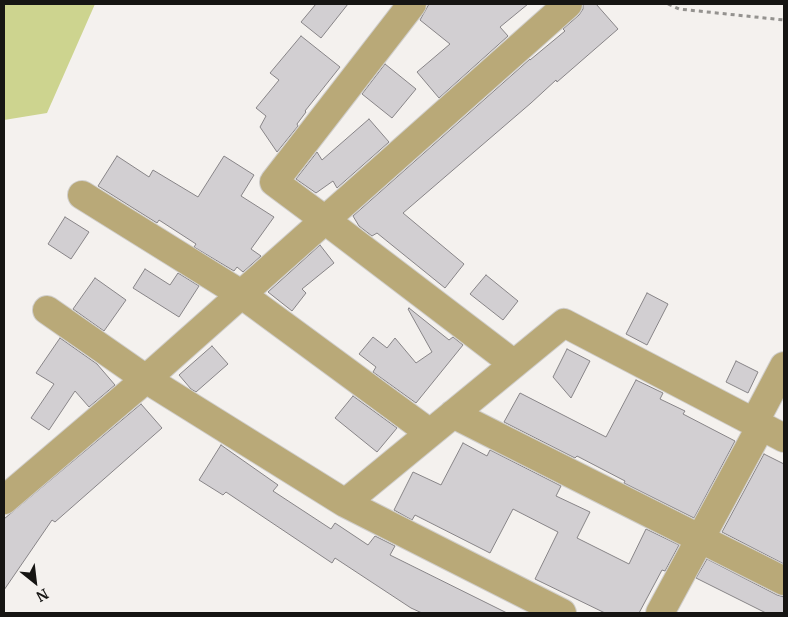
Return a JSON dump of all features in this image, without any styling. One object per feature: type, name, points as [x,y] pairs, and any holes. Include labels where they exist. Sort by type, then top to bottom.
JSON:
[{"type":"street","points":[[412,4],[274,182],[514,364]]},
{"type":"street","points":[[4,500],[146,379],[568,4]]},
{"type":"street","points":[[82,194],[241,294],[430,433]]},
{"type":"street","points":[[47,310],[146,379],[345,503],[562,613]]},
{"type":"street","points":[[345,503],[564,323],[766,429]]},
{"type":"street","points":[[660,613],[700,539],[766,429],[784,366]]},
{"type":"street","points":[[452,414],[784,581]]},
{"type":"path","points":[[668,4],[679,10],[784,20]]},
{"type":"green space","points":[[4,4],[95,4],[47,113],[4,120]]},
{"type":"building","points":[[316,4],[348,4],[321,38],[301,22]]},
{"type":"building","points":[[429,4],[528,4],[500,27],[508,36],[439,98],[417,72],[450,44],[420,20]]},
{"type":"building","points":[[583,4],[596,4],[618,29],[557,82],[556,80],[403,213],[464,264],[445,288],[377,233],[372,236],[359,226],[353,216],[530,59],[565,31],[563,29],[583,9]]},
{"type":"building","points":[[301,36],[340,67],[305,111],[297,124],[298,126],[277,152],[260,127],[266,116],[256,108],[279,80],[270,73]]},
{"type":"building","points":[[385,64],[416,89],[392,118],[362,94]]},
{"type":"building","points":[[369,119],[389,142],[337,188],[333,181],[316,193],[296,179],[317,152],[322,160]]},
{"type":"building","points":[[117,156],[149,177],[153,170],[198,197],[224,156],[254,175],[241,196],[274,217],[251,249],[261,256],[243,272],[237,267],[234,271],[194,247],[196,244],[159,220],[157,223],[98,186]]},
{"type":"building","points":[[65,217],[89,232],[71,259],[48,244]]},
{"type":"building","points":[[320,245],[334,263],[302,289],[306,293],[292,311],[268,292]]},
{"type":"building","points":[[145,269],[170,285],[178,273],[199,286],[179,317],[133,288]]},
{"type":"building","points":[[486,275],[518,301],[503,320],[470,294]]},
{"type":"building","points":[[95,278],[126,300],[104,331],[73,309]]},
{"type":"building","points":[[647,293],[668,304],[647,345],[626,334]]},
{"type":"building","points":[[409,308],[449,340],[453,337],[463,345],[416,403],[373,372],[376,367],[359,354],[373,337],[387,348],[395,338],[416,363],[432,352]]},
{"type":"building","points":[[60,338],[97,364],[115,385],[89,407],[75,391],[49,430],[31,418],[54,384],[36,373]]},
{"type":"building","points":[[212,346],[228,364],[196,392],[179,375]]},
{"type":"building","points":[[567,349],[590,361],[571,398],[553,377]]},
{"type":"building","points":[[736,361],[758,372],[748,393],[726,382]]},
{"type":"building","points":[[636,380],[663,393],[660,399],[685,411],[683,414],[735,441],[694,518],[624,483],[625,481],[577,456],[575,458],[504,422],[520,393],[606,437]]},
{"type":"building","points":[[353,396],[397,428],[377,452],[335,418]]},
{"type":"building","points":[[141,404],[162,428],[55,522],[52,520],[4,590],[4,519]]},
{"type":"building","points":[[463,443],[487,456],[490,450],[561,486],[556,496],[590,512],[577,538],[629,564],[646,529],[679,545],[665,571],[662,570],[639,613],[605,613],[535,579],[558,532],[513,509],[490,553],[415,515],[412,520],[394,510],[413,472],[441,485]]},
{"type":"building","points":[[221,445],[278,485],[273,491],[331,529],[335,523],[368,545],[375,536],[395,546],[390,555],[507,613],[422,613],[411,608],[335,558],[332,563],[226,492],[223,495],[199,480]]},
{"type":"building","points":[[764,454],[784,464],[784,564],[722,532]]},
{"type":"building","points":[[707,559],[784,597],[784,613],[766,613],[696,578]]}]
